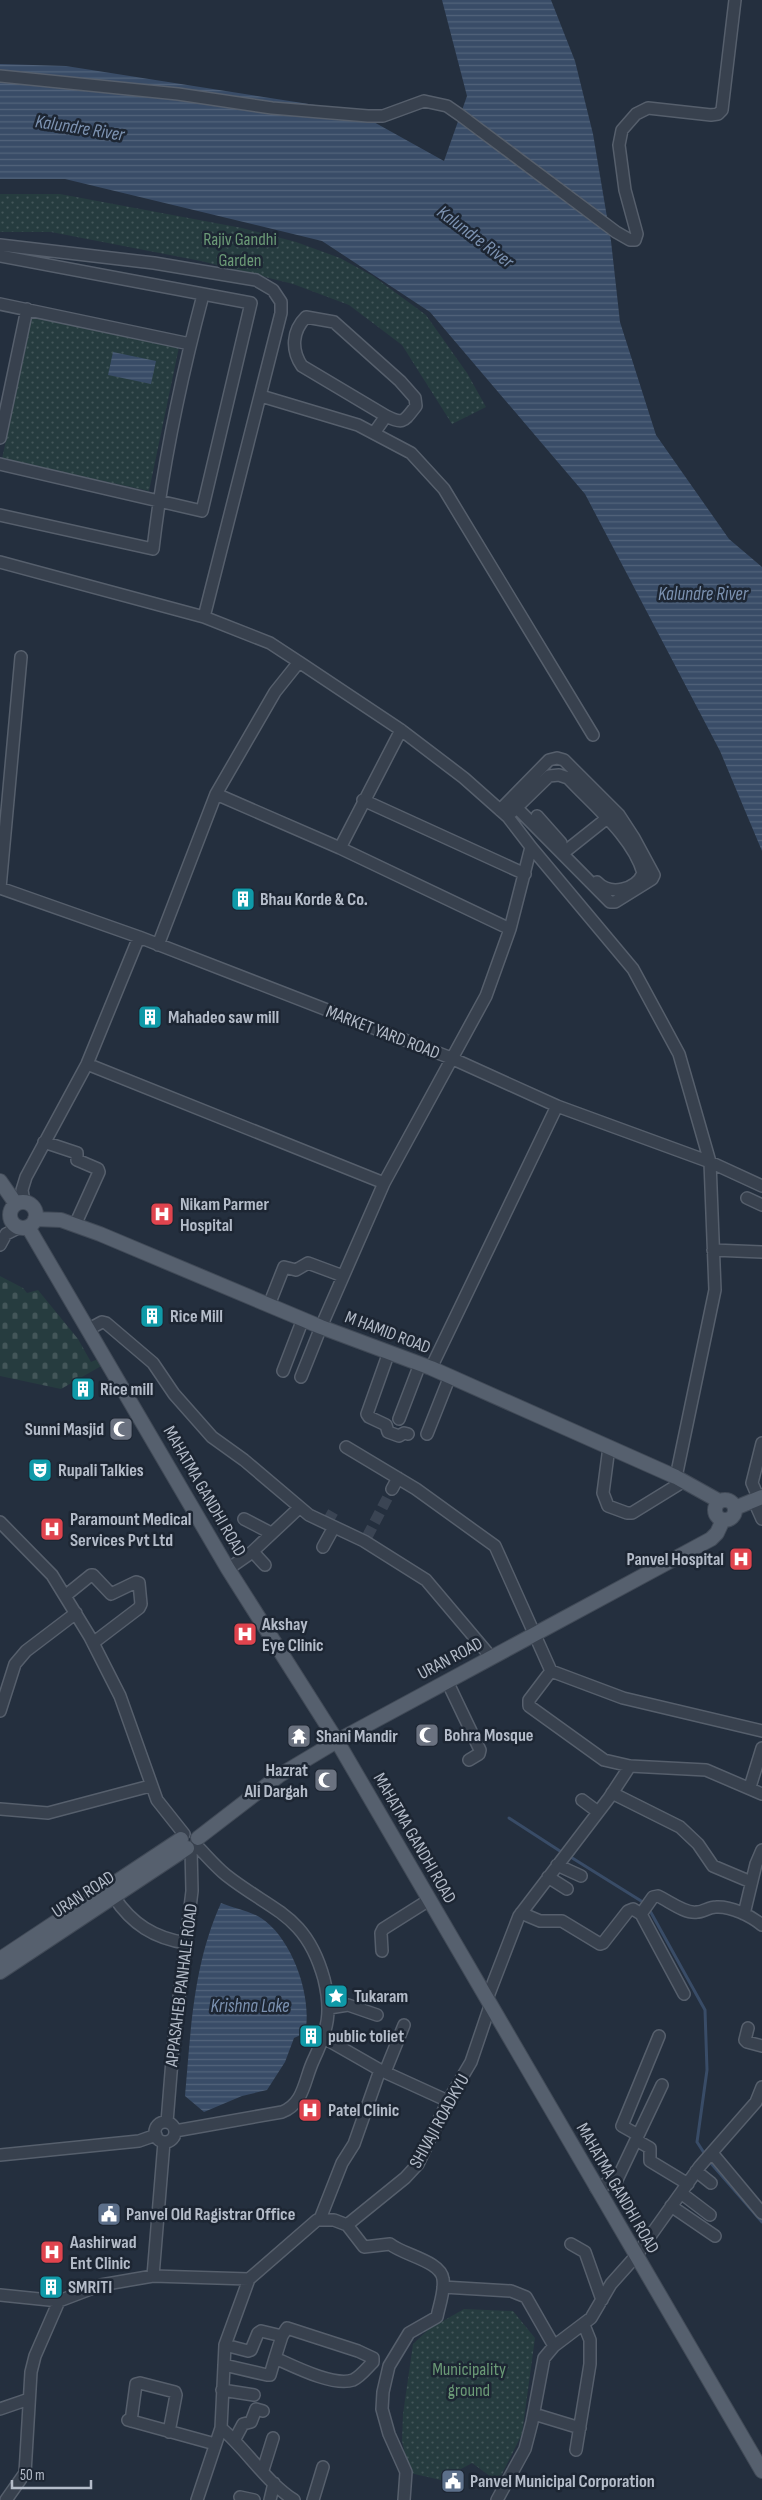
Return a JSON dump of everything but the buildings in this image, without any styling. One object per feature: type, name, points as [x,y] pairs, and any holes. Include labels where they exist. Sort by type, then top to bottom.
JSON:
[{"type":"main road","points":[[0,1181],[20,1203],[34,1208],[27,1225],[12,1222],[9,1214],[20,1203]]},
{"type":"main road","name":"M HAMID ROAD","points":[[27,1225],[61,1220],[303,1320],[450,1376],[680,1479],[719,1501]]},
{"type":"main road","name":"MAHATMA GANDHI ROAD","points":[[27,1225],[228,1568],[337,1741],[762,2471]]},
{"type":"main road","name":"URAN ROAD","points":[[0,1972],[114,1897],[280,1775],[446,1681],[711,1539],[717,1533],[723,1520],[731,1518],[735,1508],[758,1499]]},
{"type":"main road","points":[[723,1520],[714,1512],[719,1501],[731,1501],[735,1508]]},
{"type":"main road","name":"URAN ROAD","points":[[0,1959],[190,1842]]},
{"type":"street","points":[[0,76],[178,94],[272,108],[368,116],[383,116],[424,101],[447,106],[616,232],[630,240],[637,238],[625,190],[619,145],[622,130],[636,114],[648,108],[711,115],[718,114],[722,110],[735,0]]},
{"type":"street","points":[[0,245],[154,263],[256,280],[273,290],[281,302],[281,313],[261,396],[204,616]]},
{"type":"street","points":[[0,256],[251,304],[202,511],[0,464]]},
{"type":"street","points":[[0,515],[153,549],[159,500],[190,344],[202,295]]},
{"type":"street","points":[[0,304],[190,344]]},
{"type":"street","points":[[0,438],[27,309]]},
{"type":"street","points":[[306,317],[334,322],[400,381],[415,398],[416,406],[405,420],[398,422],[386,416],[302,366],[295,355],[294,343],[299,325],[306,317]]},
{"type":"street","points":[[261,396],[358,425],[411,453],[444,489],[593,735]]},
{"type":"street","points":[[374,432],[386,416]]},
{"type":"street","points":[[0,562],[204,616],[270,643],[401,730],[464,778],[504,814],[633,969],[679,1054],[710,1162],[715,1290],[680,1479],[632,1513],[627,1514],[608,1506],[603,1493],[608,1447]]},
{"type":"street","points":[[0,888],[21,657]]},
{"type":"street","points":[[158,945],[216,794],[276,692],[299,662]]},
{"type":"street","points":[[340,848],[363,800],[401,730]]},
{"type":"street","points":[[504,814],[549,760],[557,758],[564,760],[619,815],[654,875],[652,879],[614,902],[610,902],[513,804]]},
{"type":"street","points":[[513,804],[549,776],[559,775],[568,778],[630,845],[640,861],[643,873],[633,884],[610,891],[601,886],[537,816]]},
{"type":"street","points":[[216,794],[340,848],[510,929]]},
{"type":"street","points":[[363,800],[525,874]]},
{"type":"street","points":[[567,850],[606,820]]},
{"type":"street","points":[[301,1378],[321,1326],[384,1183],[486,996],[510,929],[531,847]]},
{"type":"street","name":"MARKET YARD ROAD","points":[[0,888],[139,937],[451,1058],[557,1106],[710,1162],[762,1186]]},
{"type":"street","points":[[20,1203],[24,1184],[44,1142],[87,1064],[139,937]]},
{"type":"street","points":[[87,1064],[384,1183]]},
{"type":"street","points":[[399,1419],[557,1106]]},
{"type":"street","points":[[44,1142],[76,1153],[77,1160],[98,1169],[75,1226]]},
{"type":"street","points":[[746,1198],[762,1206]]},
{"type":"street","points":[[0,1245],[6,1234],[27,1225]]},
{"type":"street","points":[[713,1250],[762,1252]]},
{"type":"street","points":[[269,1305],[284,1267],[296,1270],[308,1263],[343,1276]]},
{"type":"street","points":[[283,1371],[303,1320]]},
{"type":"street","points":[[89,1329],[102,1322],[106,1323],[148,1358],[180,1401],[212,1437],[262,1474],[299,1508],[366,1539],[426,1580],[490,1657]]},
{"type":"street","points":[[389,1352],[367,1414],[369,1417],[386,1425],[388,1432],[399,1436],[404,1432],[408,1434]]},
{"type":"street","points":[[427,1434],[450,1376]]},
{"type":"street","points":[[762,1443],[752,1483],[762,1519]]},
{"type":"street","points":[[346,1447],[398,1478],[495,1546],[551,1671],[623,1698],[762,1730]]},
{"type":"street","points":[[392,1489],[398,1478]]},
{"type":"street","points":[[228,1568],[253,1552],[299,1508]]},
{"type":"street","points":[[244,1520],[271,1533]]},
{"type":"street","points":[[0,1522],[39,1560],[65,1596],[93,1642],[120,1696],[150,1786],[162,1809],[190,1842],[224,1873],[274,1906],[300,1928],[308,1939],[319,1963],[329,2008],[328,2022],[324,2038],[311,2066],[300,2098],[289,2109],[175,2131]]},
{"type":"street","points":[[323,1547],[330,1523]]},
{"type":"street","points":[[253,1552],[265,1565]]},
{"type":"street","points":[[65,1596],[91,1575],[111,1594],[136,1582],[139,1583],[139,1608],[93,1642]]},
{"type":"street","points":[[0,1711],[14,1664],[26,1651],[76,1613]]},
{"type":"street","points":[[551,1671],[529,1700],[529,1706],[599,1758],[630,1766],[695,1768],[715,1772],[762,1794]]},
{"type":"street","points":[[446,1681],[480,1750],[479,1754],[470,1760]]},
{"type":"street","points":[[750,1787],[762,1748]]},
{"type":"street","name":"SHIVAJI ROADKYU","points":[[347,2225],[398,2184],[418,2164],[448,2101],[471,2062],[488,2003],[521,1913],[598,1812],[630,1766]]},
{"type":"street","points":[[0,1809],[48,1814],[150,1786]]},
{"type":"street","points":[[612,1793],[680,1827],[698,1844],[713,1866],[751,1882]]},
{"type":"street","points":[[582,1800],[598,1812]]},
{"type":"street","name":"APPASAHEB PANHALE ROAD","points":[[167,2122],[173,2048],[192,1891],[190,1842]]},
{"type":"street","points":[[744,1914],[749,1901],[748,1894],[751,1882],[762,1850]]},
{"type":"street","points":[[563,1857],[581,1876]]},
{"type":"street","points":[[548,1876],[567,1890]]},
{"type":"street","points":[[642,1913],[653,1897],[658,1896],[688,1911],[697,1913],[715,1907],[750,1915],[762,1925]]},
{"type":"street","points":[[114,1897],[121,1907],[144,1930],[164,1940],[186,1943]]},
{"type":"street","points":[[382,1951],[380,1933],[383,1929],[429,1900]]},
{"type":"street","points":[[521,1913],[540,1921],[562,1921],[600,1944],[604,1943],[628,1911],[633,1909],[642,1913],[684,1994]]},
{"type":"street","points":[[329,2008],[348,2005],[377,2014]]},
{"type":"street","points":[[196,2500],[221,2428],[224,2345],[249,2279],[320,2218],[342,2164],[354,2144],[382,2071],[404,2025]]},
{"type":"street","points":[[748,2028],[745,2040],[762,2046]]},
{"type":"street","points":[[659,2036],[622,2126],[650,2148],[650,2162],[684,2188],[710,2215]]},
{"type":"street","points":[[324,2038],[382,2071],[448,2101]]},
{"type":"street","points":[[596,2188],[608,2183],[615,2184],[662,2085]]},
{"type":"street","points":[[497,2500],[525,2449],[534,2414],[541,2366],[544,2358],[554,2346],[584,2325],[611,2284],[636,2256],[699,2167],[759,2103],[762,2088]]},
{"type":"street","points":[[0,2154],[160,2138],[172,2139],[175,2131],[172,2124],[167,2122],[157,2126],[160,2138],[153,2276]]},
{"type":"street","points":[[712,2153],[762,2214]]},
{"type":"street","points":[[699,2167],[711,2183]]},
{"type":"street","points":[[671,2206],[714,2236]]},
{"type":"street","points":[[320,2218],[334,2220],[347,2225],[364,2247],[390,2244],[397,2250],[439,2269],[444,2278],[437,2317],[409,2333],[390,2366],[385,2381],[382,2409],[389,2434],[406,2472],[404,2500]]},
{"type":"street","points":[[571,2244],[585,2252],[602,2300]]},
{"type":"street","points":[[0,2295],[59,2301],[101,2286],[153,2276],[249,2279]]},
{"type":"street","points":[[443,2287],[511,2291],[526,2297],[554,2346]]},
{"type":"street","points":[[6,2500],[21,2481],[28,2463],[29,2399],[35,2356],[59,2301]]},
{"type":"street","points":[[576,2450],[590,2364],[590,2340],[584,2325]]},
{"type":"street","points":[[224,2366],[268,2375],[282,2336],[287,2328],[373,2358],[373,2362],[356,2379],[343,2382],[312,2374],[275,2358]]},
{"type":"street","points":[[224,2345],[248,2351],[251,2350],[261,2331],[282,2336]]},
{"type":"street","points":[[370,2365],[385,2381]]},
{"type":"street","points":[[169,2432],[175,2392],[140,2383],[136,2384],[130,2420],[169,2432],[215,2444]]},
{"type":"street","points":[[222,2390],[254,2395]]},
{"type":"street","points":[[0,2409],[29,2399]]},
{"type":"street","points":[[235,2439],[243,2424],[251,2422],[254,2411],[256,2409],[263,2411]]},
{"type":"street","points":[[534,2414],[580,2428]]},
{"type":"street","points":[[221,2428],[235,2439],[274,2483],[294,2500]]},
{"type":"street","points":[[263,2470],[273,2438]]},
{"type":"street","points":[[314,2500],[323,2467]]},
{"type":"street","points":[[270,2500],[274,2483]]},
{"type":"street","points":[[240,2497],[254,2500]]},
{"type":"green space","name":"Rajiv Gandhi Garden","points":[[0,194],[60,194],[242,228],[296,242],[340,258],[373,276],[426,315],[467,373],[486,407],[452,424],[402,345],[349,305],[293,284],[201,261],[51,232],[0,232]]},
{"type":"green space","points":[[32,316],[179,347],[149,491],[2,459]]},
{"type":"green space","points":[[0,1276],[23,1288],[27,1293],[38,1290],[78,1339],[91,1362],[100,1358],[103,1365],[61,1389],[0,1376]]},
{"type":"green space","name":"Municipality ground","points":[[464,2309],[513,2311],[535,2338],[522,2434],[498,2482],[472,2463],[441,2480],[410,2473],[402,2441],[403,2414],[413,2344],[429,2329]]},
{"type":"water","name":"Kalundre River","points":[[442,0],[551,0],[575,61],[593,134],[611,241],[620,322],[656,435],[729,539],[762,567],[762,851],[720,751],[585,494],[430,312],[322,241],[65,179],[0,179],[0,64],[66,66],[354,111],[444,161],[467,96]]},
{"type":"water","points":[[113,352],[156,361],[151,384],[108,375]]},
{"type":"water","name":"Krishna Lake","points":[[221,1903],[252,1913],[261,1918],[282,1939],[291,1954],[303,1986],[307,2019],[305,2033],[294,2038],[285,2062],[267,2090],[242,2096],[204,2112],[185,2096],[199,1974],[204,1950]]},
{"type":"waterway","points":[[509,1818],[563,1853]]},
{"type":"waterway","points":[[569,1856],[646,1904]]},
{"type":"waterway","points":[[649,1909],[705,2010],[707,2070],[697,2142],[706,2156]]},
{"type":"waterway","points":[[709,2161],[762,2222]]},
{"type":"tunnel","points":[[367,1537],[392,1489]]},
{"type":"tunnel","points":[[329,1519],[333,1512]]},
{"type":"place","name":"Bhau Korde & Co.","points":[[243,899]]},
{"type":"place","name":"Mahadeo saw mill","points":[[150,1017]]},
{"type":"place","name":"Nikam Parmer Hospital","points":[[162,1214]]},
{"type":"place","name":"Rice Mill","points":[[152,1316]]},
{"type":"place","name":"Rice mill","points":[[83,1389]]},
{"type":"place","name":"Sunni Masjid","points":[[121,1429]]},
{"type":"place","name":"Rupali Talkies","points":[[40,1470]]},
{"type":"place","name":"Paramount Medical Services Pvt Ltd","points":[[52,1529]]},
{"type":"place","name":"Panvel Hospital","points":[[741,1559]]},
{"type":"place","name":"Akshay Eye Clinic","points":[[245,1634]]},
{"type":"place","name":"Bohra Mosque","points":[[427,1735]]},
{"type":"place","name":"Shani Mandir","points":[[299,1736]]},
{"type":"place","name":"Hazrat Ali Dargah","points":[[326,1780]]},
{"type":"place","name":"Tukaram","points":[[336,1996]]},
{"type":"place","name":"public toliet","points":[[311,2036]]},
{"type":"place","name":"Patel Clinic","points":[[310,2110]]},
{"type":"place","name":"Panvel Old Ragistrar Office","points":[[109,2214]]},
{"type":"place","name":"Aashirwad Ent Clinic","points":[[52,2252]]},
{"type":"place","name":"SMRITI","points":[[51,2287]]},
{"type":"place","name":"Panvel Municipal Corporation","points":[[453,2481]]}]
